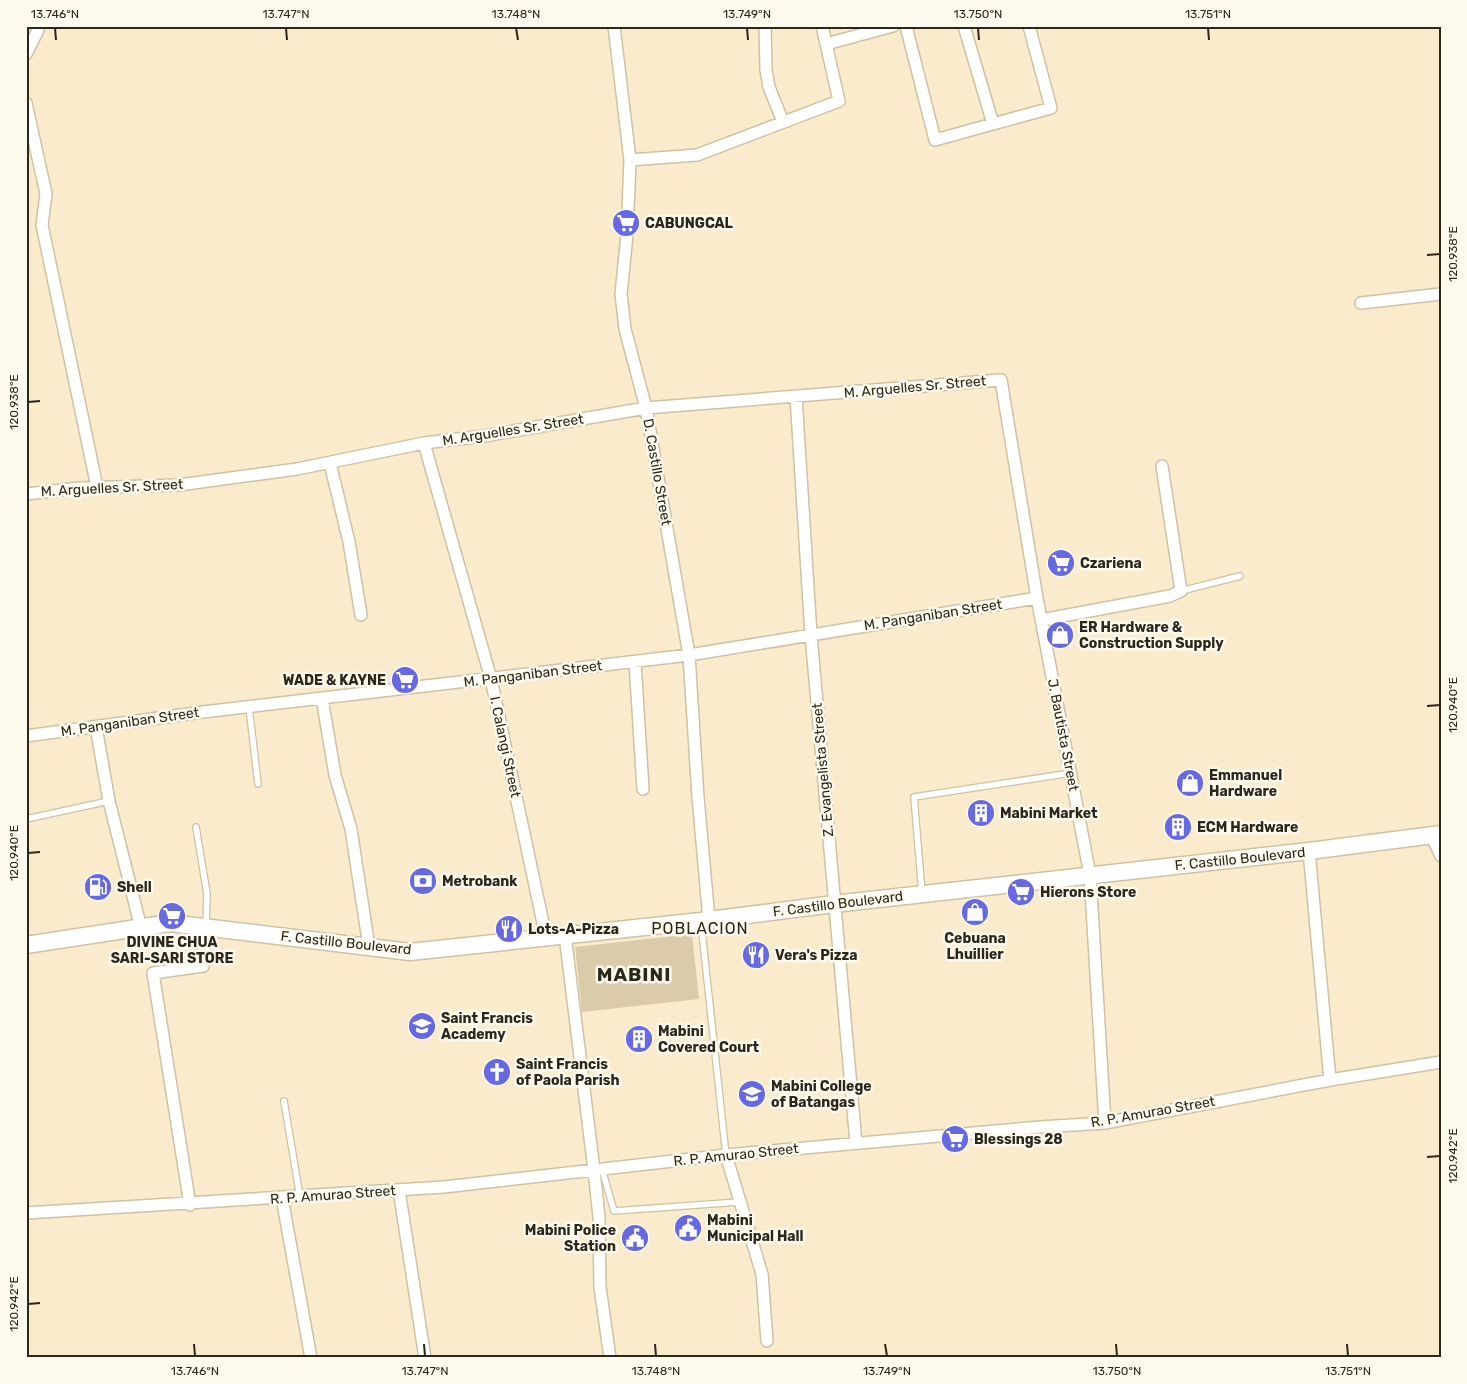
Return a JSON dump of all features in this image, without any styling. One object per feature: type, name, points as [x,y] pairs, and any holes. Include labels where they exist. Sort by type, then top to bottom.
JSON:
[{"type":"main road","name":"F. Castillo Boulevard","points":[[26,945],[170,923],[410,952],[705,921],[834,904],[1309,851],[1436,834]]},
{"type":"street","name":"D. Castillo Street","points":[[614,26],[630,160],[627,235],[621,294],[625,329],[646,408],[689,656],[705,921]]},
{"type":"street","points":[[765,26],[766,70],[769,87],[783,122]]},
{"type":"street","points":[[630,160],[697,155],[839,100],[822,26]]},
{"type":"street","points":[[826,44],[893,26]]},
{"type":"street","points":[[906,26],[935,140],[1052,108],[1029,26]]},
{"type":"street","points":[[964,26],[993,124]]},
{"type":"street","points":[[26,54],[38,30]]},
{"type":"street","points":[[26,103],[46,194],[42,225],[96,487]]},
{"type":"street","points":[[1361,303],[1441,294]]},
{"type":"street","name":"M. Arguelles Sr. Street","points":[[26,494],[96,487],[179,485],[297,469],[424,443],[484,436],[646,408],[1001,380]]},
{"type":"street","name":"J. Bautista Street","points":[[1001,380],[1037,598],[1090,876],[1105,1123]]},
{"type":"street","name":"Z. Evangelista Street","points":[[796,396],[811,635],[856,1143]]},
{"type":"street","name":"I. Calangi Street","points":[[424,443],[491,678],[546,937]]},
{"type":"street","points":[[330,463],[349,542],[361,615]]},
{"type":"street","points":[[1041,620],[1170,596],[1181,591],[1162,466]]},
{"type":"street","name":"M. Panganiban Street","points":[[26,736],[322,698],[689,656],[1037,598]]},
{"type":"street","points":[[635,662],[643,789]]},
{"type":"street","points":[[322,698],[335,775],[351,829],[368,947]]},
{"type":"street","points":[[96,727],[109,801],[141,928]]},
{"type":"street","points":[[1436,834],[1441,856]]},
{"type":"street","points":[[1309,851],[1330,1080]]},
{"type":"street","points":[[190,1205],[153,973],[203,966],[206,928]]},
{"type":"street","points":[[565,935],[598,1169],[600,1287],[610,1358]]},
{"type":"street","name":"R. P. Amurao Street","points":[[26,1213],[190,1205],[399,1190],[726,1155],[1105,1123],[1330,1080],[1441,1062]]},
{"type":"street","points":[[726,1155],[762,1274],[767,1341]]},
{"type":"street","points":[[399,1190],[425,1358]]},
{"type":"street","points":[[282,1198],[311,1358]]},
{"type":"lane","points":[[1181,591],[1240,576]]},
{"type":"lane","points":[[249,707],[258,784]]},
{"type":"lane","points":[[922,894],[914,797],[1071,773]]},
{"type":"lane","points":[[26,819],[109,801]]},
{"type":"lane","points":[[196,827],[207,894],[206,928]]},
{"type":"lane","name":"D. Castillo Street","points":[[705,921],[726,1155]]},
{"type":"lane","points":[[284,1101],[300,1197]]},
{"type":"lane","points":[[598,1169],[614,1211],[739,1202]]},
{"type":"shaded area","points":[[692,934],[699,999],[582,1012],[575,947]]},
{"type":"place","name":"CABUNGCAL","points":[[626,223]]},
{"type":"place","name":"Czariena","points":[[1061,563]]},
{"type":"place","name":"ER Hardware & Construction Supply","points":[[1060,635]]},
{"type":"place","name":"WADE & KAYNE","points":[[405,680]]},
{"type":"place","name":"Emmanuel Hardware","points":[[1190,783]]},
{"type":"place","name":"Mabini Market","points":[[981,813]]},
{"type":"place","name":"ECM Hardware","points":[[1178,827]]},
{"type":"place","name":"Metrobank","points":[[423,881]]},
{"type":"place","name":"Shell","points":[[98,887]]},
{"type":"place","name":"Hierons Store","points":[[1021,892]]},
{"type":"place","name":"Cebuana Lhuillier","points":[[975,912]]},
{"type":"place","name":"DIVINE CHUA SARI-SARI STORE","points":[[172,916]]},
{"type":"place","name":"Lots-A-Pizza","points":[[509,929]]},
{"type":"place","name":"Vera's Pizza","points":[[756,955]]},
{"type":"place","name":"Saint Francis Academy","points":[[422,1026]]},
{"type":"place","name":"Mabini Covered Court","points":[[639,1039]]},
{"type":"place","name":"Saint Francis of Paola Parish","points":[[497,1072]]},
{"type":"place","name":"Mabini College of Batangas","points":[[752,1094]]},
{"type":"place","name":"Blessings 28","points":[[955,1139]]},
{"type":"place","name":"Mabini Municipal Hall","points":[[688,1228]]},
{"type":"place","name":"Mabini Police Station","points":[[635,1238]]},
{"type":"district","name":"POBLACION","points":[[700,928]]},
{"type":"district","name":"MABINI","points":[[634,974]]}]
